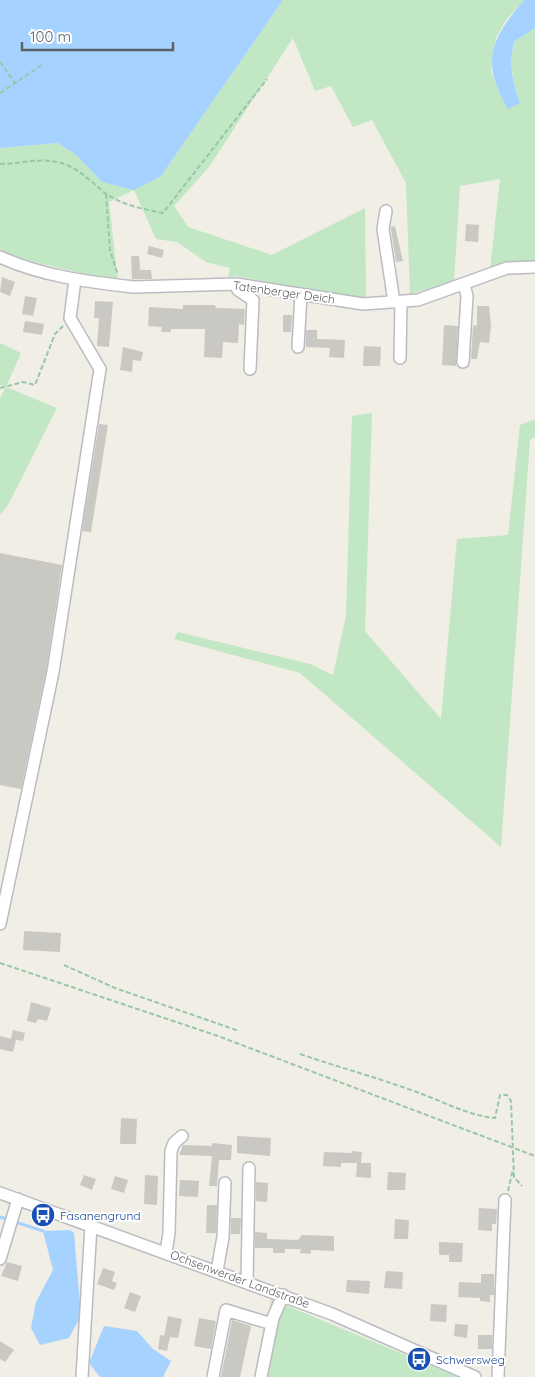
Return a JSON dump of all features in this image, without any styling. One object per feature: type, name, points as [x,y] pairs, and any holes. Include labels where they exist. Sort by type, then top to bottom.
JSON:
[{"type":"street","points":[[386,211],[383,229],[398,302],[400,358]]},
{"type":"street","name":"Tatenberger Deich","points":[[0,257],[16,264],[75,280],[134,287],[236,284],[363,304],[418,300],[507,268],[535,267]]},
{"type":"street","points":[[0,924],[53,672],[100,369],[70,318],[75,280]]},
{"type":"street","points":[[236,284],[238,290],[253,300],[250,368]]},
{"type":"street","points":[[463,362],[467,296],[464,284]]},
{"type":"street","points":[[298,347],[301,294]]},
{"type":"street","points":[[166,1252],[169,1233],[171,1151],[174,1143],[182,1136]]},
{"type":"street","points":[[247,1282],[250,1168]]},
{"type":"street","points":[[217,1271],[224,1237],[225,1183]]},
{"type":"street","name":"Ochsenwerder Landstraße","points":[[0,1193],[283,1295],[407,1345],[475,1377]]},
{"type":"street","points":[[0,1259],[18,1199]]},
{"type":"street","points":[[498,1377],[506,1200]]},
{"type":"street","points":[[82,1377],[91,1225]]},
{"type":"street","points":[[261,1377],[272,1324],[283,1295]]},
{"type":"street","points":[[213,1377],[226,1310],[272,1324]]},
{"type":"path","points":[[0,62],[14,83]]},
{"type":"path","points":[[0,94],[42,65]]},
{"type":"path","points":[[0,164],[37,160],[62,163],[88,177],[106,194],[133,207],[163,213],[267,79]]},
{"type":"path","points":[[106,194],[110,250],[117,270]]},
{"type":"path","points":[[0,388],[23,382],[36,385],[55,334],[70,318]]},
{"type":"path","points":[[0,963],[218,1036],[514,1150],[535,1156]]},
{"type":"path","points":[[64,965],[115,988],[239,1031]]},
{"type":"path","points":[[300,1054],[421,1093],[474,1114],[489,1117],[496,1118],[500,1095],[507,1095],[511,1101],[514,1177],[522,1186]]},
{"type":"path","points":[[506,1200],[514,1164]]},
{"type":"green space","points":[[283,0],[524,0],[506,20],[496,38],[491,71],[500,95],[520,103],[512,73],[514,42],[535,28],[535,263],[490,269],[500,179],[460,186],[454,282],[410,294],[406,183],[372,120],[353,127],[331,86],[315,91],[293,38],[209,167],[174,206],[188,227],[272,255],[365,208],[366,298],[330,294],[237,276],[228,277],[230,268],[206,262],[177,242],[156,239],[134,190],[109,202],[118,282],[18,258],[0,249],[0,148],[58,143],[76,155],[102,182],[161,176]]},
{"type":"green space","points":[[0,343],[21,353],[6,387],[0,385]]},
{"type":"green space","points":[[6,387],[57,408],[8,505],[0,515],[0,398]]},
{"type":"green space","points":[[372,413],[365,631],[441,719],[457,539],[508,535],[520,425],[535,419],[535,437],[530,440],[501,847],[300,673],[174,639],[178,632],[310,664],[333,675],[346,616],[352,416]]},
{"type":"green space","points":[[271,1299],[458,1377],[263,1377]]},
{"type":"water","points":[[0,0],[283,0],[161,176],[134,190],[102,182],[76,155],[58,143],[0,148]]},
{"type":"water","points":[[524,0],[535,0],[535,28],[514,42],[512,73],[520,103],[508,109],[494,78],[493,52],[497,39],[504,27]]},
{"type":"water","points":[[70,1230],[74,1233],[81,1316],[69,1338],[40,1345],[31,1328],[36,1302],[53,1270],[43,1231]]},
{"type":"water","points":[[104,1326],[137,1331],[153,1349],[171,1361],[163,1377],[100,1377],[89,1363]]},
{"type":"building","points":[[466,224],[479,225],[478,242],[465,241]]},
{"type":"building","points":[[395,226],[403,261],[396,262],[391,229],[391,227]]},
{"type":"building","points":[[149,246],[164,250],[162,258],[147,254]]},
{"type":"building","points":[[131,256],[139,256],[140,270],[151,270],[152,279],[132,279]]},
{"type":"building","points":[[2,277],[15,282],[10,296],[0,292]]},
{"type":"building","points":[[25,296],[37,298],[33,316],[22,314]]},
{"type":"building","points":[[95,301],[113,302],[109,347],[97,346],[99,318],[94,318]]},
{"type":"building","points":[[183,305],[215,305],[216,308],[245,309],[244,325],[239,324],[238,343],[223,342],[222,358],[204,357],[205,329],[171,329],[171,332],[161,332],[162,327],[148,326],[149,307],[183,309]]},
{"type":"building","points":[[477,306],[489,306],[491,326],[489,343],[480,342],[477,359],[471,359],[473,326],[477,325]]},
{"type":"building","points":[[283,315],[292,315],[291,332],[283,332]]},
{"type":"building","points":[[25,321],[44,324],[42,335],[23,332]]},
{"type":"building","points":[[444,325],[458,326],[456,366],[442,365]]},
{"type":"building","points":[[306,330],[317,330],[317,339],[345,340],[344,358],[329,357],[330,348],[306,347]]},
{"type":"building","points":[[364,346],[381,347],[380,366],[363,366]]},
{"type":"building","points":[[123,347],[143,352],[141,361],[133,360],[132,372],[120,370]]},
{"type":"building","points":[[99,424],[108,425],[91,532],[82,531]]},
{"type":"building","points":[[0,553],[62,565],[46,671],[21,789],[0,785]]},
{"type":"building","points":[[24,931],[61,933],[60,952],[23,950]]},
{"type":"building","points":[[31,1002],[51,1008],[47,1021],[38,1019],[36,1023],[27,1021]]},
{"type":"building","points":[[13,1030],[25,1033],[23,1041],[11,1039]]},
{"type":"building","points":[[0,1036],[16,1040],[13,1052],[0,1049]]},
{"type":"building","points":[[121,1118],[137,1119],[136,1144],[120,1144]]},
{"type":"building","points":[[237,1136],[271,1138],[270,1156],[237,1153]]},
{"type":"building","points":[[212,1143],[232,1145],[231,1160],[219,1160],[217,1186],[209,1186],[212,1156],[179,1155],[183,1145],[212,1146]]},
{"type":"building","points":[[352,1151],[362,1152],[361,1163],[371,1163],[371,1178],[356,1177],[357,1163],[341,1163],[341,1167],[323,1166],[324,1152],[352,1153]]},
{"type":"building","points":[[388,1172],[406,1173],[405,1190],[387,1190]]},
{"type":"building","points":[[84,1175],[96,1179],[92,1190],[80,1185]]},
{"type":"building","points":[[145,1175],[158,1176],[157,1205],[144,1204]]},
{"type":"building","points":[[115,1176],[128,1180],[124,1193],[111,1189]]},
{"type":"building","points":[[180,1180],[199,1181],[198,1197],[179,1196]]},
{"type":"building","points":[[256,1182],[268,1183],[267,1202],[256,1201]]},
{"type":"building","points":[[207,1205],[217,1205],[216,1233],[206,1233]]},
{"type":"building","points":[[479,1208],[497,1209],[496,1224],[492,1224],[492,1231],[478,1230]]},
{"type":"building","points":[[231,1218],[241,1218],[240,1234],[231,1234]]},
{"type":"building","points":[[395,1219],[409,1220],[408,1239],[394,1239]]},
{"type":"building","points":[[255,1232],[267,1233],[267,1239],[298,1240],[302,1235],[334,1236],[334,1251],[311,1250],[311,1254],[300,1253],[301,1249],[285,1249],[285,1253],[273,1253],[273,1248],[255,1248]]},
{"type":"building","points":[[439,1242],[463,1243],[462,1262],[449,1262],[449,1255],[439,1255]]},
{"type":"building","points":[[7,1262],[22,1266],[18,1281],[1,1276]]},
{"type":"building","points":[[103,1268],[115,1272],[112,1281],[117,1283],[114,1290],[97,1284]]},
{"type":"building","points":[[386,1271],[403,1272],[402,1289],[384,1288]]},
{"type":"building","points":[[481,1274],[494,1274],[494,1295],[490,1295],[490,1302],[480,1301],[480,1298],[458,1297],[459,1282],[481,1283]]},
{"type":"building","points":[[347,1280],[370,1281],[369,1294],[346,1292]]},
{"type":"building","points":[[130,1292],[141,1296],[135,1312],[124,1308]]},
{"type":"building","points":[[431,1304],[447,1305],[446,1322],[430,1321]]},
{"type":"building","points":[[168,1316],[182,1319],[178,1338],[164,1336]]},
{"type":"building","points":[[199,1318],[216,1321],[211,1349],[194,1346]]},
{"type":"building","points":[[232,1320],[251,1326],[240,1377],[221,1377]]},
{"type":"building","points":[[455,1324],[468,1325],[467,1338],[454,1336]]},
{"type":"building","points":[[160,1335],[170,1337],[167,1351],[158,1349]]},
{"type":"building","points":[[478,1335],[492,1335],[492,1349],[478,1349]]},
{"type":"building","points":[[0,1341],[14,1350],[5,1362],[0,1359]]},
{"type":"waterway","points":[[0,1217],[43,1231]]},
{"type":"place","name":"Fasanengrund","points":[[43,1215]]},
{"type":"place","name":"Schwersweg","points":[[419,1359]]}]
